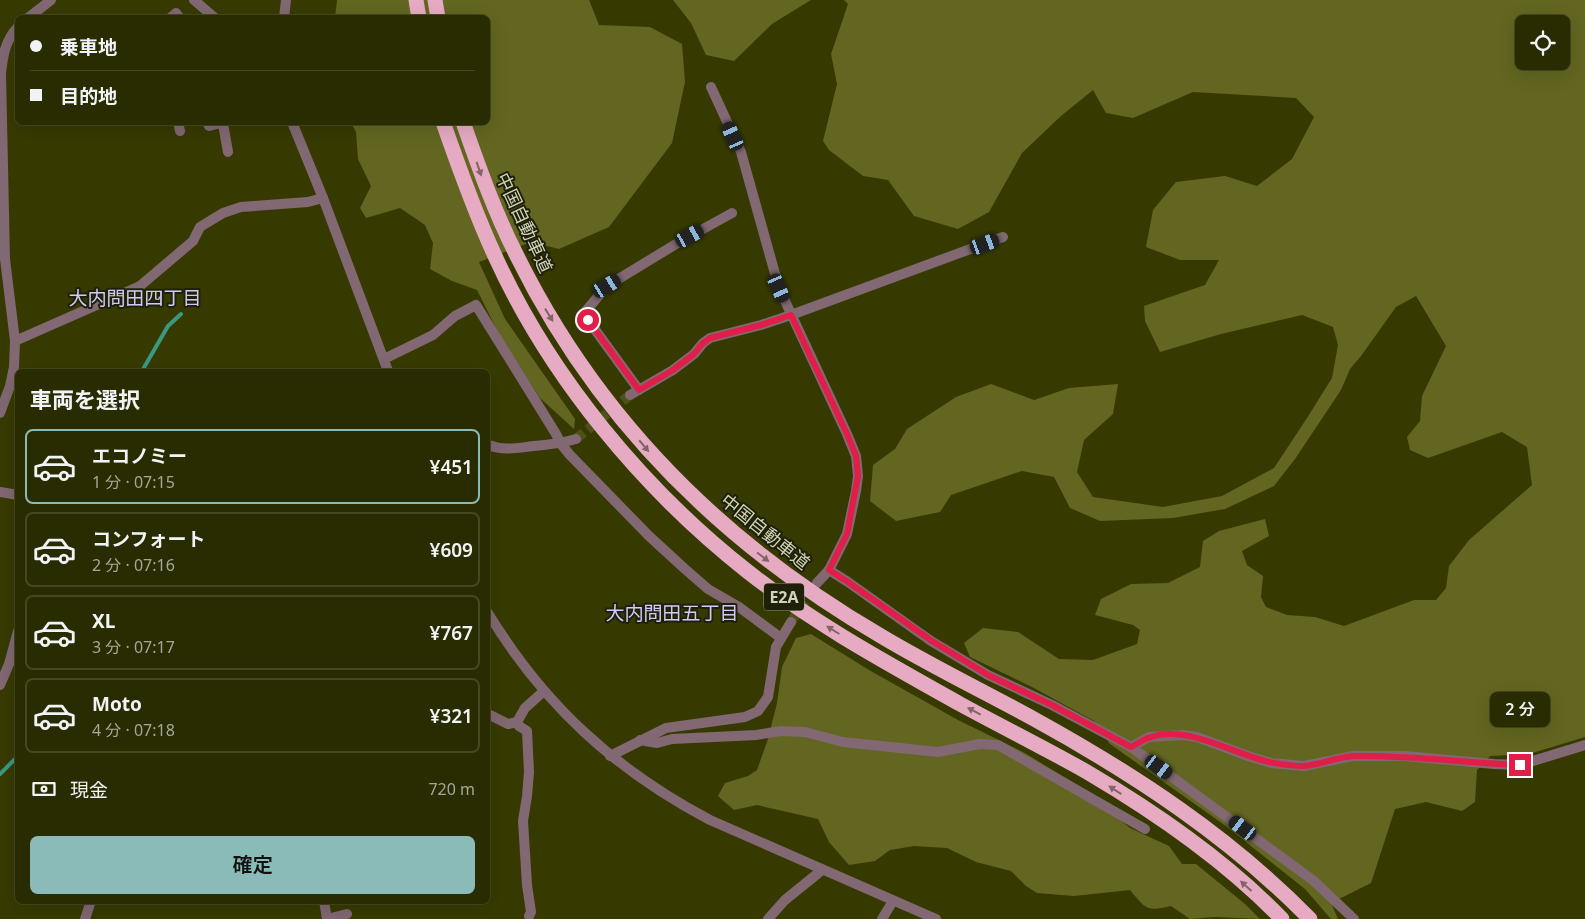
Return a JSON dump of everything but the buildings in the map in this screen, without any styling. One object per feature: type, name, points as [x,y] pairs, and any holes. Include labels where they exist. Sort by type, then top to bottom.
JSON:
[{"type":"highway","points":[[416,0],[418,15]]},
{"type":"highway","points":[[435,0],[438,15]]},
{"type":"highway","name":"E2A","points":[[444,125],[470,199],[495,258],[523,311],[595,419],[638,469],[672,504],[749,572],[805,612],[869,653],[1087,772],[1163,821],[1225,867],[1282,919]]},
{"type":"highway","name":"中国自動車道","points":[[464,125],[485,185],[516,255],[541,303],[572,353],[612,408],[652,456],[686,491],[760,555],[815,596],[880,636],[1096,755],[1174,804],[1242,856],[1289,897],[1310,919]]},
{"type":"street","points":[[32,15],[51,0]]},
{"type":"street","points":[[194,0],[212,15]]},
{"type":"street","points":[[284,15],[286,0]]},
{"type":"street","points":[[0,413],[10,386],[14,367],[15,341],[5,259],[1,73],[4,48],[15,30]]},
{"type":"street","points":[[711,87],[741,152],[779,288],[856,456],[858,476],[847,534],[829,570],[817,583]]},
{"type":"street","points":[[224,125],[228,152]]},
{"type":"street","points":[[293,125],[323,198],[387,369]]},
{"type":"street","points":[[15,341],[140,286],[193,240],[200,227],[223,213],[241,207],[308,202],[323,198]]},
{"type":"street","points":[[732,213],[607,286],[585,312],[588,320],[634,393],[673,370],[694,354],[710,338],[791,315],[1003,237]]},
{"type":"street","points":[[384,360],[434,336],[455,316],[476,305],[561,444],[570,455],[642,529],[708,588],[739,607],[781,638]]},
{"type":"street","points":[[490,446],[513,450],[561,444],[576,439]]},
{"type":"street","points":[[0,492],[15,494]]},
{"type":"street","points":[[829,570],[932,641],[988,675],[1052,705],[1131,747],[1314,881],[1354,919]]},
{"type":"street","points":[[490,616],[520,661],[544,691],[587,736],[649,785],[710,820],[936,919]]},
{"type":"street","points":[[610,756],[666,728],[745,717],[758,711],[768,697],[776,647],[791,622]]},
{"type":"street","points":[[0,685],[9,664],[15,642]]},
{"type":"street","points":[[490,715],[508,724],[517,722],[525,708],[544,691]]},
{"type":"street","points":[[517,722],[519,726],[527,731],[528,779],[523,821],[527,885],[531,912],[529,916]]},
{"type":"street","points":[[640,740],[657,743],[672,740],[756,735],[782,731],[805,732],[843,742],[938,752],[980,744],[998,745],[1145,829]]},
{"type":"street","points":[[1131,747],[1149,737],[1183,735],[1197,737],[1248,756],[1271,762],[1304,766],[1353,756],[1405,756],[1520,765],[1585,745]]},
{"type":"street","points":[[768,919],[785,900],[822,870]]},
{"type":"street","points":[[882,919],[893,900]]},
{"type":"street","points":[[85,919],[90,904]]},
{"type":"street","points":[[324,904],[327,919],[347,914]]},
{"type":"green space","points":[[337,0],[589,0],[599,25],[650,27],[682,44],[685,82],[672,143],[609,227],[559,249],[531,242],[479,262],[505,319],[575,419],[574,429],[540,398],[500,336],[477,290],[452,281],[430,269],[433,243],[425,225],[400,208],[366,218],[360,208],[371,186],[358,159],[356,132],[352,125],[490,125],[490,15],[335,15]]},
{"type":"green space","points":[[673,0],[811,0],[772,24],[734,61],[706,55],[691,23]]},
{"type":"green space","points":[[844,0],[1585,0],[1585,737],[1529,754],[1490,756],[1477,770],[1475,802],[1462,811],[1426,802],[1395,809],[1371,883],[1331,903],[1338,919],[1331,919],[1305,889],[1223,824],[1110,744],[1094,721],[1032,687],[970,657],[964,643],[983,628],[1018,632],[1059,659],[1093,660],[1137,644],[1140,630],[1133,625],[1095,615],[1101,599],[1131,584],[1168,583],[1200,567],[1203,541],[1219,531],[1265,519],[1269,536],[1242,551],[1247,565],[1263,576],[1261,597],[1266,607],[1287,615],[1315,617],[1344,626],[1414,600],[1436,600],[1446,588],[1449,566],[1469,540],[1532,485],[1527,447],[1502,432],[1428,458],[1410,450],[1407,437],[1420,421],[1422,396],[1446,346],[1416,296],[1396,307],[1350,369],[1341,390],[1295,459],[1274,486],[1225,509],[1173,518],[1100,521],[1070,508],[1054,477],[1022,471],[951,495],[940,512],[896,521],[870,501],[873,465],[895,449],[907,429],[956,397],[991,384],[1034,400],[1069,388],[1118,384],[1113,414],[1084,440],[1077,472],[1093,497],[1163,507],[1222,496],[1274,468],[1332,378],[1338,345],[1333,327],[1302,315],[1221,334],[1160,352],[1145,321],[1144,306],[1205,285],[1219,260],[1180,260],[1146,247],[1153,210],[1176,182],[1225,176],[1257,186],[1292,159],[1314,117],[1296,98],[1193,92],[1133,118],[1106,113],[1093,90],[1061,116],[1022,153],[989,212],[958,229],[914,216],[888,180],[863,176],[829,150],[823,141],[837,84],[831,54],[848,4]]},
{"type":"green space","points":[[811,634],[869,670],[958,720],[1023,752],[1074,783],[1130,828],[1169,846],[1182,864],[1196,864],[1245,904],[1260,919],[1214,917],[1190,919],[1171,906],[1151,909],[1143,905],[1130,890],[1074,896],[1037,893],[1026,886],[1011,871],[976,862],[947,848],[914,846],[890,850],[875,861],[849,865],[829,842],[818,819],[757,805],[734,810],[718,796],[725,783],[748,776],[757,770],[768,739],[777,703],[782,667],[796,638]]},
{"type":"waterway","points":[[143,369],[168,326],[181,314]]},
{"type":"waterway","points":[[0,774],[15,759]]},
{"type":"tunnel","points":[[576,439],[630,395]]},
{"type":"tunnel","points":[[791,622],[814,588]]},
{"type":"district","name":"大内問田四丁目","points":[[135,298]]},
{"type":"district","name":"大内問田五丁目","points":[[672,613]]},
{"type":"route","points":[[588,320],[639,390],[659,380],[673,370],[694,354],[710,338],[791,315],[856,456],[858,476],[847,534],[829,570],[932,641],[988,675],[1052,705],[1131,747],[1149,737],[1183,735],[1197,737],[1248,756],[1271,762],[1304,766],[1353,756],[1405,756],[1520,765]]}]
